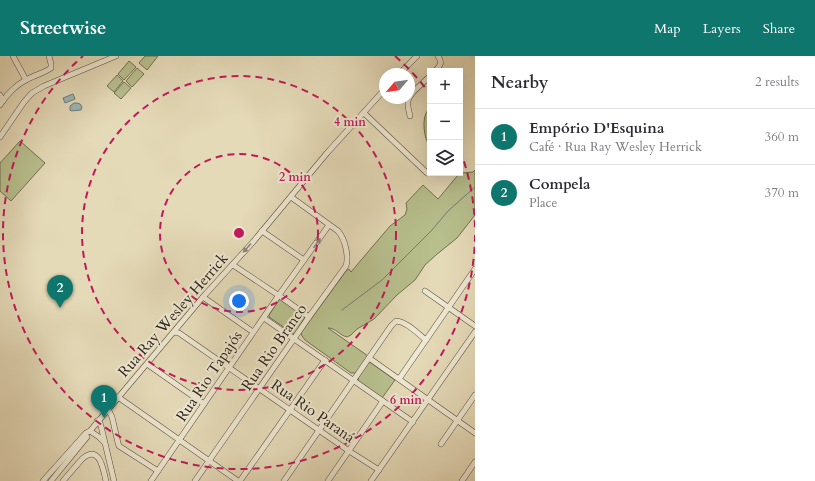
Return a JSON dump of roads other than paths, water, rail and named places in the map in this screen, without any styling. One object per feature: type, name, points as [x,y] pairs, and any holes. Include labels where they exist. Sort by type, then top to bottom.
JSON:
[{"type":"street","points":[[13,56],[26,80]]},
{"type":"street","points":[[1,103],[16,87],[26,80],[51,68],[49,56]]},
{"type":"street","points":[[102,62],[107,56]]},
{"type":"street","points":[[0,137],[32,93],[44,86],[116,56]]},
{"type":"street","points":[[405,68],[417,56]]},
{"type":"street","points":[[437,68],[441,63],[438,56]]},
{"type":"street","points":[[415,90],[427,79]]},
{"type":"street","points":[[0,95],[1,103]]},
{"type":"street","name":"Rua Ray Wesley Herrick","points":[[51,481],[88,436],[97,421],[203,297],[233,265],[327,153],[379,96]]},
{"type":"street","points":[[408,104],[410,116]]},
{"type":"street","points":[[364,113],[427,173]]},
{"type":"street","name":"Rua Rio Branco","points":[[195,481],[309,317],[344,270],[347,262],[341,234],[291,197]]},
{"type":"street","name":"Rua Rio Tapajós","points":[[151,481],[279,295],[330,225]]},
{"type":"street","points":[[262,231],[304,260]]},
{"type":"street","points":[[233,265],[279,295],[309,317]]},
{"type":"street","points":[[399,380],[475,269]]},
{"type":"street","points":[[425,292],[475,326]]},
{"type":"street","points":[[203,297],[254,332]]},
{"type":"street","points":[[264,318],[412,422]]},
{"type":"street","points":[[284,481],[390,326],[398,321],[408,326],[426,340]]},
{"type":"street","name":"Rua Rio Paraná","points":[[174,332],[179,333],[349,451],[379,470]]},
{"type":"street","points":[[372,481],[475,332]]},
{"type":"street","points":[[369,358],[475,433]]},
{"type":"street","points":[[118,397],[239,481],[324,360]]},
{"type":"street","points":[[147,364],[204,404]]},
{"type":"street","points":[[441,444],[475,395]]},
{"type":"street","points":[[328,481],[383,401]]},
{"type":"street","points":[[108,409],[112,417],[119,446],[158,471]]},
{"type":"street","points":[[97,421],[101,426],[114,481]]},
{"type":"street","points":[[90,431],[100,437],[104,442]]},
{"type":"street","name":"Rua Ray Wesley Herrick","points":[[43,481],[86,433],[90,431]]},
{"type":"street","points":[[63,481],[77,464],[85,456],[90,454],[97,456],[100,459],[106,481]]},
{"type":"street","points":[[462,481],[466,478],[475,462]]},
{"type":"water","points":[[73,94],[75,99],[65,103],[63,98]]},
{"type":"water","points":[[74,103],[80,104],[82,107],[81,110],[70,110],[70,106]]},
{"type":"waterway","points":[[342,310],[382,280],[432,230],[448,211],[475,187]]},
{"type":"place","name":"Compela","points":[[60,308]]},
{"type":"place","name":"Empório D'Esquina","points":[[104,418]]}]
